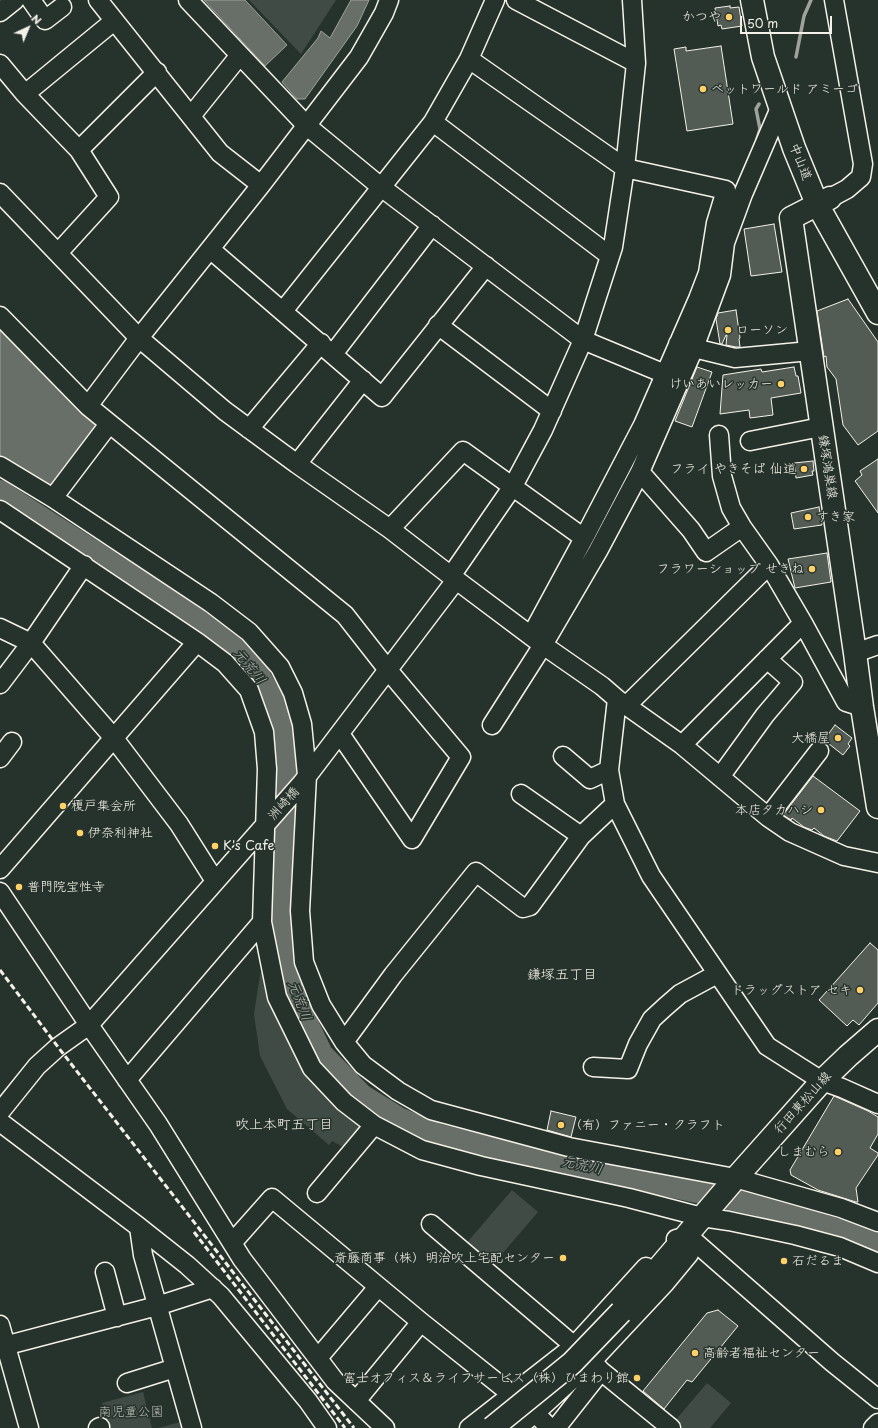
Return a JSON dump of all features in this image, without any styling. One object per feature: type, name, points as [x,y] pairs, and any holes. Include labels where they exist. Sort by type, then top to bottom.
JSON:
[{"type":"main road","name":"中山道","points":[[752,0],[763,57],[794,148],[823,201],[878,313]]},
{"type":"main road","name":"中山道","points":[[766,0],[777,53],[807,143],[823,201],[878,285]]},
{"type":"main road","name":"鎌塚鴻巣線","points":[[823,201],[791,218],[862,707],[878,807]]},
{"type":"main road","name":"行田東松山線","points":[[686,1236],[822,1081],[878,1030]]},
{"type":"main road","points":[[492,1428],[572,1363],[621,1312],[686,1236]]},
{"type":"street","points":[[0,12],[15,0]]},
{"type":"street","points":[[31,0],[45,20],[62,7]]},
{"type":"street","points":[[98,0],[157,72],[220,153],[262,185]]},
{"type":"street","points":[[188,0],[306,126],[382,187],[583,340],[665,374]]},
{"type":"street","points":[[88,406],[139,338],[262,185],[359,57],[384,13],[389,0]]},
{"type":"street","points":[[282,311],[382,187],[432,122],[469,59],[495,0]]},
{"type":"street","points":[[516,0],[636,63]]},
{"type":"street","name":"洲崎橋","points":[[0,1112],[37,1066],[58,1046],[88,1025],[305,779],[388,670],[453,578],[513,486],[544,430],[583,340],[613,247],[625,168],[636,63],[632,0]]},
{"type":"street","points":[[823,201],[847,189],[858,180],[861,177],[863,164],[834,0]]},
{"type":"street","points":[[25,94],[114,21]]},
{"type":"street","points":[[191,116],[240,55]]},
{"type":"street","points":[[469,59],[625,168],[726,190],[716,224],[708,273],[686,346],[640,472],[598,551],[537,641]]},
{"type":"street","points":[[0,64],[25,94],[79,150],[109,197],[58,253]]},
{"type":"street","points":[[79,150],[157,72]]},
{"type":"street","points":[[492,725],[537,641],[584,538],[643,425],[665,374],[686,346],[721,275],[725,243],[743,194],[780,108]]},
{"type":"street","points":[[432,122],[610,256]]},
{"type":"street","points":[[0,193],[139,338],[225,410],[297,464],[390,529],[537,641],[602,686],[682,745],[768,818],[790,832],[844,856],[878,863]]},
{"type":"street","points":[[249,428],[327,349],[432,225]]},
{"type":"street","points":[[210,249],[382,397],[486,266]]},
{"type":"street","points":[[0,316],[88,406],[345,615],[388,670],[461,757],[412,839],[340,734]]},
{"type":"street","points":[[438,326],[552,411]]},
{"type":"street","points":[[686,346],[735,358],[810,351]]},
{"type":"street","points":[[297,464],[363,380]]},
{"type":"street","points":[[53,498],[109,424]]},
{"type":"street","points":[[750,441],[821,427]]},
{"type":"street","points":[[719,435],[722,476],[731,508],[742,527],[769,565],[803,623],[846,702],[862,707]]},
{"type":"street","points":[[390,529],[463,451],[584,538]]},
{"type":"street","points":[[0,466],[53,498],[211,603],[249,632],[280,667],[293,694],[302,724],[305,779],[300,911],[304,962],[321,1006],[344,1042],[363,1065],[398,1091],[431,1110],[569,1147],[734,1180],[841,1208],[878,1222]]},
{"type":"street","points":[[640,472],[691,530],[706,552],[742,527]]},
{"type":"street","points":[[0,510],[197,642],[225,663],[249,690],[264,732],[268,769],[262,922],[277,997],[312,1068],[344,1102],[374,1125],[422,1150],[480,1166],[795,1235],[840,1247],[878,1263]]},
{"type":"street","points":[[0,684],[31,643],[84,565]]},
{"type":"street","points":[[769,565],[622,702],[610,770],[615,804],[651,876],[766,1046],[822,1081],[878,1104]]},
{"type":"street","points":[[682,745],[803,623]]},
{"type":"street","points":[[0,628],[31,643],[113,737],[179,824],[215,881]]},
{"type":"street","points":[[0,869],[197,642]]},
{"type":"street","points":[[855,653],[878,645]]},
{"type":"street","points":[[720,777],[765,715],[793,682],[767,659]]},
{"type":"street","points":[[0,758],[12,742]]},
{"type":"street","points":[[768,818],[819,751]]},
{"type":"street","points":[[563,756],[590,779],[610,770]]},
{"type":"street","points":[[521,794],[581,836]]},
{"type":"street","points":[[344,1042],[393,975],[476,872],[523,908],[530,906],[581,836],[615,804]]},
{"type":"street","points":[[0,892],[88,1025],[158,1124],[242,1259],[335,1381],[385,1428]]},
{"type":"street","points":[[127,1080],[262,922]]},
{"type":"street","points":[[593,1067],[628,1069],[638,1044],[652,1019],[664,1006],[680,994],[717,974]]},
{"type":"street","points":[[0,1122],[139,1227],[187,1265],[213,1288],[308,1401],[327,1428]]},
{"type":"street","points":[[317,1193],[374,1125]]},
{"type":"street","points":[[232,1243],[272,1198],[421,1322],[535,1413],[550,1428]]},
{"type":"street","points":[[431,1224],[671,1428]]},
{"type":"street","points":[[139,1227],[143,1255],[192,1428]]},
{"type":"street","points":[[469,1428],[574,1346],[669,1241],[686,1236]]},
{"type":"street","points":[[556,1428],[597,1366],[689,1254],[686,1236]]},
{"type":"street","points":[[686,1236],[832,1362],[878,1399]]},
{"type":"street","points":[[105,1272],[116,1316]]},
{"type":"street","points":[[318,1358],[378,1286]]},
{"type":"street","points":[[3,1346],[157,1306],[213,1288]]},
{"type":"street","points":[[356,1401],[421,1322]]},
{"type":"street","points":[[0,1325],[3,1346],[29,1428]]},
{"type":"street","points":[[517,1428],[597,1366]]},
{"type":"street","points":[[127,1383],[175,1368]]},
{"type":"street","points":[[873,1428],[878,1423]]},
{"type":"green space","points":[[249,0],[336,0],[301,54]]},
{"type":"green space","points":[[265,962],[284,1028],[367,1123],[349,1150],[332,1141],[329,1145],[287,1109],[260,1056],[254,1014],[260,975]]},
{"type":"green space","points":[[512,1190],[538,1212],[490,1268],[464,1246]]},
{"type":"green space","points":[[707,1383],[731,1403],[710,1428],[682,1428],[674,1422]]},
{"type":"green space","name":"南児童公園","points":[[143,1392],[152,1428],[109,1428],[102,1403]]},
{"type":"green space","name":"南児童公園","points":[[184,1421],[185,1428],[158,1428]]},
{"type":"shaded area","points":[[204,0],[245,0],[287,45],[265,66]]},
{"type":"shaded area","points":[[351,0],[369,0],[357,26],[305,99],[297,99],[282,82],[318,38],[321,31],[330,38]]},
{"type":"shaded area","points":[[0,324],[99,424],[54,487],[48,488],[0,455]]},
{"type":"building","points":[[730,6],[730,8],[739,7],[742,26],[722,29],[721,25],[718,26],[715,8]]},
{"type":"building","points":[[721,46],[733,124],[687,131],[674,49],[686,47],[686,51]]},
{"type":"building","points":[[774,224],[782,272],[751,276],[744,229]]},
{"type":"building","points":[[848,299],[878,342],[878,431],[858,445],[843,425],[836,379],[827,367],[826,356],[824,357],[817,311]]},
{"type":"building","points":[[736,310],[740,347],[726,345],[727,335],[722,344],[720,344],[716,319],[718,313]]},
{"type":"building","points":[[697,367],[712,372],[692,427],[675,421]]},
{"type":"building","points":[[794,367],[796,376],[798,376],[801,393],[771,398],[773,415],[750,418],[749,410],[720,414],[723,375],[761,369],[762,372]]},
{"type":"building","points":[[878,459],[878,513],[855,481],[862,475],[860,471]]},
{"type":"building","points":[[813,461],[813,475],[796,478],[794,463]]},
{"type":"building","points":[[819,507],[822,525],[794,529],[791,513]]},
{"type":"building","points":[[827,553],[831,582],[795,588],[788,559]]},
{"type":"building","points":[[835,725],[852,738],[848,744],[850,746],[843,755],[824,740]]},
{"type":"building","points":[[813,776],[860,811],[837,841],[824,836],[814,828],[812,830],[804,827],[792,818],[791,820],[783,815]]},
{"type":"building","points":[[870,943],[878,950],[878,1003],[859,1025],[853,1020],[847,1026],[819,1000]]},
{"type":"building","points":[[834,1096],[878,1117],[878,1134],[870,1148],[878,1153],[878,1155],[856,1188],[858,1202],[818,1190],[791,1175],[790,1170]]},
{"type":"building","name":"（有）ファニー・クラフト","points":[[551,1111],[576,1117],[571,1137],[547,1130]]},
{"type":"building","name":"高齢者福祉センター","points":[[718,1310],[738,1326],[692,1382],[687,1380],[664,1409],[643,1391],[707,1313]]},
{"type":"waterway","points":[[796,57],[804,16],[811,0]]},
{"type":"waterway","points":[[757,139],[760,129],[756,109],[759,104]]},
{"type":"waterway","name":"元荒川","points":[[0,491],[159,593],[228,641],[259,675],[277,707],[286,744],[288,789],[282,853],[282,929],[291,989],[322,1054],[362,1095],[399,1118],[439,1135],[509,1152],[758,1205],[878,1242]]},
{"type":"waterway","points":[[291,989],[306,983]]},
{"type":"railway","points":[[0,970],[354,1428]]},
{"type":"railway","points":[[194,1232],[345,1428]]},
{"type":"place","name":"かつや","points":[[729,17]]},
{"type":"place","name":"ペットワールド アミーゴ","points":[[703,89]]},
{"type":"place","name":"ローソン","points":[[728,330]]},
{"type":"place","name":"けいあいレッカー","points":[[781,384]]},
{"type":"place","name":"フライ やきそば 仙道","points":[[804,469]]},
{"type":"place","name":"すき家","points":[[808,517]]},
{"type":"place","name":"フラワーショップ せきね","points":[[812,569]]},
{"type":"place","name":"大橋屋","points":[[838,738]]},
{"type":"place","name":"榎戸集会所","points":[[63,806]]},
{"type":"place","name":"本店タカハシ","points":[[821,810]]},
{"type":"place","name":"伊奈利神社","points":[[80,833]]},
{"type":"place","name":"K's Cafe","points":[[215,846]]},
{"type":"place","name":"普門院宝性寺","points":[[19,887]]},
{"type":"place","name":"ドラッグストア セキ","points":[[860,990]]},
{"type":"place","name":"（有）ファニー・クラフト","points":[[561,1125]]},
{"type":"place","name":"しまむら","points":[[838,1152]]},
{"type":"place","name":"斎藤商事（株）明治吹上宅配センター","points":[[563,1258]]},
{"type":"place","name":"石だるま","points":[[784,1261]]},
{"type":"place","name":"高齢者福祉センター","points":[[695,1353]]},
{"type":"place","name":"富士オフィス＆ライフサービス（株）ひまわり館","points":[[637,1378]]},
{"type":"district","name":"鎌塚五丁目","points":[[562,975]]},
{"type":"district","name":"吹上本町五丁目","points":[[284,1125]]}]
